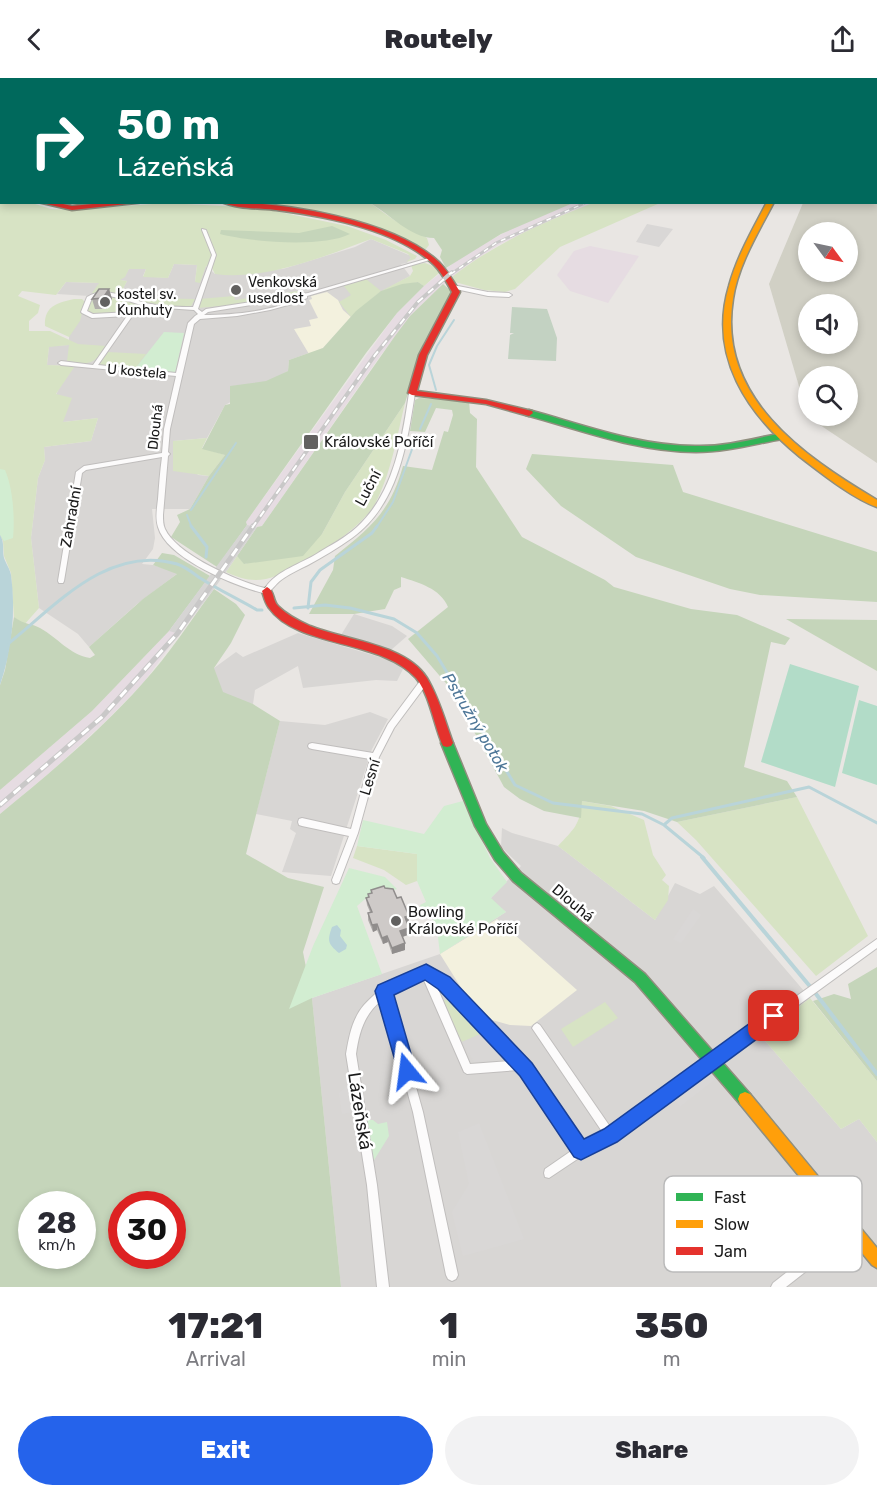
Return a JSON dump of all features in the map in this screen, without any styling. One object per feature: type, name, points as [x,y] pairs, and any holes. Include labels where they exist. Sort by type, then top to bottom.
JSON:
[{"type":"street","points":[[45,204],[72,208],[119,204]]},
{"type":"street","points":[[240,204],[290,210],[339,221],[386,236],[431,259],[453,286],[488,294],[509,295]]},
{"type":"street","points":[[770,204],[729,298],[726,335],[751,401],[782,436],[850,488],[877,504]]},
{"type":"street","points":[[204,230],[214,255],[196,300],[197,313],[226,316],[297,302],[309,294],[431,259]]},
{"type":"street","name":"Luční","points":[[267,591],[281,576],[348,538],[375,511],[391,484],[423,355],[454,301],[456,292],[453,286]]},
{"type":"street","name":"U kostela","points":[[148,306],[131,314],[92,316],[84,312],[90,297],[98,294],[131,298],[148,306],[197,313]]},
{"type":"street","name":"Dlouhá","points":[[197,313],[187,338],[170,410],[160,515],[161,528],[171,541],[231,581],[245,587],[267,591],[268,601],[272,607],[301,627],[396,657],[415,668],[482,826],[499,856],[517,877],[640,978],[714,1062],[808,1176]]},
{"type":"street","name":"U kostela","points":[[94,367],[131,314]]},
{"type":"street","name":"U kostela","points":[[61,363],[180,375]]},
{"type":"street","points":[[412,393],[486,402],[644,442],[673,447],[717,448],[782,436]]},
{"type":"street","name":"Zahradní","points":[[61,581],[79,472],[84,468],[167,454]]},
{"type":"street","name":"Lesní","points":[[336,880],[354,833],[375,757],[391,726],[423,683]]},
{"type":"street","points":[[312,746],[375,757]]},
{"type":"street","points":[[302,822],[354,833]]},
{"type":"street","points":[[549,1173],[581,1150],[610,1136],[877,943]]},
{"type":"street","points":[[426,972],[467,1069],[521,1065]]},
{"type":"street","points":[[426,972],[444,983],[521,1065],[581,1150]]},
{"type":"street","name":"Lázeňská","points":[[383,1287],[372,1185],[351,1054],[355,1027],[361,1014],[377,996],[426,972]]},
{"type":"street","points":[[384,991],[418,1112],[453,1275]]},
{"type":"street","points":[[537,1028],[610,1136]]},
{"type":"street","name":"Dlouhá","points":[[862,1242],[877,1260]]},
{"type":"street","points":[[777,1287],[796,1272]]},
{"type":"shaded area","points":[[571,204],[593,204],[500,244],[466,266],[422,304],[380,356],[262,526],[257,527],[144,682],[54,769],[0,814],[0,790],[92,711],[169,631],[397,313],[424,286],[467,253],[517,226]]},
{"type":"shaded area","points":[[803,204],[877,204],[877,463],[822,426],[858,426],[858,366],[798,366],[798,383],[769,284]]},
{"type":"shaded area","points":[[647,224],[673,229],[659,247],[636,242]]},
{"type":"shaded area","points":[[371,239],[411,256],[407,263],[401,264],[410,276],[377,294],[356,311],[323,348],[289,360],[288,371],[225,405],[207,438],[173,441],[198,475],[209,476],[190,509],[152,509],[155,538],[153,549],[142,564],[178,573],[137,604],[89,647],[78,634],[39,608],[31,538],[38,478],[45,460],[44,447],[91,441],[98,418],[63,422],[56,395],[69,366],[47,365],[49,346],[69,345],[69,336],[89,296],[57,294],[66,282],[100,283],[122,290],[127,281],[119,280],[129,269],[146,269],[143,276],[168,278],[174,264],[197,265],[195,282],[206,266],[215,274],[283,269],[355,247]]},
{"type":"shaded area","points":[[590,246],[639,256],[608,303],[570,291],[557,275],[574,251]]},
{"type":"shaded area","points":[[327,292],[338,300],[343,310],[351,317],[323,348],[309,354],[294,329],[311,326],[309,320],[318,318],[309,300],[312,299],[311,296]]},
{"type":"shaded area","points":[[354,614],[392,626],[407,636],[391,650],[341,635]]},
{"type":"shaded area","points":[[298,633],[393,661],[404,667],[397,681],[376,680],[303,688],[298,666],[255,690],[253,704],[198,696],[214,668],[236,652],[243,657]]},
{"type":"shaded area","points":[[370,712],[388,719],[372,749],[331,876],[282,872],[296,833],[290,829],[292,821],[256,814],[280,721],[325,725]]},
{"type":"shaded area","points":[[502,828],[558,846],[655,920],[675,883],[700,894],[714,886],[810,998],[761,1036],[841,1129],[859,1119],[877,1142],[877,1287],[341,1287],[312,998],[440,954],[506,912],[490,899],[521,866],[501,847]]},
{"type":"shaded area","points":[[693,909],[701,915],[681,943],[673,939]]},
{"type":"shaded area","points":[[497,919],[577,990],[531,1026],[510,1025],[492,1020],[465,994],[440,954]]},
{"type":"shaded area","points":[[483,1033],[506,1058],[474,1062],[462,1042]]},
{"type":"shaded area","points":[[710,1072],[716,1079],[680,1107],[674,1100]]},
{"type":"shaded area","points":[[353,1081],[357,1111],[342,1114],[339,1093]]},
{"type":"shaded area","points":[[479,1123],[524,1239],[463,1256],[452,1212],[469,1184],[458,1132]]},
{"type":"green space","points":[[0,204],[35,204],[51,209],[72,210],[153,204],[260,208],[347,226],[386,240],[417,256],[406,262],[411,258],[408,254],[371,239],[335,253],[254,274],[215,274],[212,268],[206,266],[200,283],[195,282],[197,265],[174,264],[168,278],[143,277],[146,269],[129,269],[125,277],[120,280],[127,281],[120,295],[139,298],[195,299],[190,308],[148,305],[134,298],[92,293],[99,283],[66,282],[56,295],[22,291],[18,296],[40,305],[38,313],[29,321],[29,331],[50,331],[78,344],[107,346],[98,357],[86,363],[67,361],[69,345],[49,347],[47,365],[75,366],[56,394],[72,398],[63,422],[98,418],[91,441],[44,447],[45,460],[38,478],[31,538],[39,608],[24,625],[14,617],[11,573],[4,556],[3,541],[0,535]]},
{"type":"green space","points":[[251,204],[371,204],[394,220],[427,238],[429,245],[426,249],[421,250],[378,233],[334,220]]},
{"type":"green space","points":[[372,204],[571,204],[501,234],[446,268],[440,257],[442,250],[434,238],[408,230]]},
{"type":"green space","points":[[590,204],[658,204],[560,247],[515,289],[505,292],[484,290],[455,282],[452,277],[485,254],[557,217]]},
{"type":"green space","points":[[332,226],[350,234],[322,241],[286,242],[220,234],[221,230],[299,233]]},
{"type":"green space","points":[[425,263],[433,266],[439,273],[424,286],[418,282],[381,291],[410,276],[413,271],[411,265]]},
{"type":"green space","points":[[366,279],[381,291],[351,317],[339,302],[351,295],[343,285]]},
{"type":"green space","points":[[418,282],[424,286],[397,313],[366,353],[246,522],[247,525],[217,567],[171,537],[180,522],[177,515],[190,509],[209,476],[225,455],[202,449],[225,405],[230,404],[230,386],[266,381],[288,371],[289,360],[323,348],[356,311],[381,291],[402,284]]},
{"type":"green space","points":[[443,284],[451,291],[450,298],[424,342],[405,403],[345,492],[322,534],[303,556],[244,564],[237,556],[257,527],[262,526],[410,316]]},
{"type":"green space","points":[[298,291],[296,295],[242,304],[198,308],[199,299],[234,296],[235,300]]},
{"type":"green space","points":[[103,296],[123,298],[143,306],[107,315],[86,312],[91,300]]},
{"type":"green space","points":[[74,299],[82,299],[85,302],[80,321],[69,337],[45,326],[47,314],[53,306]]},
{"type":"green space","points":[[512,307],[547,309],[557,338],[556,361],[508,359],[510,335],[514,333],[510,333]]},
{"type":"green space","points":[[164,332],[184,333],[175,373],[134,370]]},
{"type":"green space","points":[[108,352],[146,354],[134,370],[99,365]]},
{"type":"green space","points":[[419,398],[469,401],[470,413],[477,419],[476,467],[522,537],[605,580],[614,587],[691,609],[737,615],[790,638],[785,645],[771,642],[744,767],[787,781],[797,797],[677,822],[644,811],[582,801],[581,818],[544,811],[520,799],[504,787],[451,689],[408,639],[448,607],[440,595],[428,587],[401,577],[401,587],[394,590],[385,609],[354,614],[309,614],[333,570],[335,556],[378,517],[392,495],[403,466],[432,470],[444,431],[448,432],[453,415],[452,410],[436,408],[425,432],[410,431],[415,400]]},
{"type":"green space","points":[[405,403],[393,455],[381,492],[367,515],[356,526],[326,549],[278,575],[266,579],[250,580],[226,572],[237,556],[245,564],[322,534],[345,492]]},
{"type":"green space","points":[[207,438],[202,448],[225,455],[209,476],[173,471],[173,441]]},
{"type":"green space","points":[[532,454],[673,465],[683,492],[877,552],[877,602],[760,595],[730,589],[636,557],[561,506],[526,469]]},
{"type":"green space","points":[[0,469],[5,470],[12,494],[13,538],[4,541],[0,535]]},
{"type":"green space","points":[[162,553],[174,555],[210,576],[169,631],[92,711],[0,790],[0,685],[5,670],[14,617],[40,628],[70,650],[90,658],[95,655],[89,647],[143,599],[177,574],[153,565]]},
{"type":"green space","points":[[214,589],[236,604],[245,615],[231,643],[214,668],[223,692],[253,704],[280,721],[246,854],[288,878],[324,887],[303,952],[312,998],[341,1287],[0,1287],[0,814],[74,752],[109,719],[152,673]]},
{"type":"green space","points":[[786,619],[877,620],[877,671]]},
{"type":"green space","points":[[790,664],[859,686],[835,787],[761,762]]},
{"type":"green space","points":[[859,700],[877,706],[877,785],[842,773]]},
{"type":"green space","points":[[797,797],[868,936],[816,976],[696,840],[677,822]]},
{"type":"green space","points":[[463,801],[490,858],[507,882],[491,898],[506,912],[440,954],[437,929],[428,908],[422,910],[420,905],[426,902],[417,881],[417,854],[357,846],[363,820],[424,834],[444,806]]},
{"type":"green space","points":[[582,801],[611,806],[644,820],[653,855],[666,875],[662,880],[669,886],[668,900],[655,920],[558,846],[575,826],[580,816]]},
{"type":"green space","points":[[357,846],[417,854],[417,881],[406,885],[384,870],[353,858]]},
{"type":"green space","points":[[349,868],[385,877],[397,889],[365,899],[357,906],[382,974],[312,998],[289,1009],[313,946]]},
{"type":"green space","points":[[877,967],[877,1081],[813,1001],[834,994],[851,999],[848,984]]},
{"type":"green space","points":[[810,998],[877,1081],[877,1142],[859,1119],[841,1129],[761,1036]]},
{"type":"green space","points":[[444,1000],[448,1000],[483,1033],[462,1042],[443,1003]]},
{"type":"green space","points":[[605,1002],[618,1018],[573,1047],[561,1029]]},
{"type":"green space","points":[[367,1120],[373,1120],[378,1124],[387,1122],[389,1136],[371,1165]]},
{"type":"water","points":[[0,535],[4,558],[11,575],[13,617],[10,645],[0,685]]},
{"type":"water","points":[[337,925],[341,930],[340,936],[347,945],[346,949],[339,953],[331,945],[329,939],[332,927]]},
{"type":"pier","points":[[247,525],[257,527],[214,589],[180,634],[169,631]]},
{"type":"building","points":[[99,289],[109,289],[103,298],[92,299]]},
{"type":"building","points":[[384,886],[393,889],[397,898],[401,897],[409,916],[405,917],[409,928],[400,931],[405,943],[392,948],[387,936],[382,938],[377,924],[372,925],[368,913],[372,912],[366,898],[372,893],[371,890]]},
{"type":"waterway","points":[[436,390],[429,365],[437,346],[454,320]]},
{"type":"waterway","points":[[420,429],[431,404]]},
{"type":"waterway","points":[[376,528],[393,502],[415,441]]},
{"type":"waterway","points":[[191,510],[236,443]]},
{"type":"waterway","points":[[187,515],[191,527]]},
{"type":"waterway","points":[[308,607],[311,582],[320,570],[372,533],[377,526]]},
{"type":"waterway","points":[[191,527],[207,547],[206,557]]},
{"type":"waterway","name":"Pstružný potok","points":[[9,643],[85,582],[106,570],[129,563],[152,560],[177,564],[214,587],[257,610],[262,610]]},
{"type":"waterway","name":"Pstružný potok","points":[[308,607],[325,605],[350,608],[394,619],[417,633],[437,656],[515,785],[553,803],[642,814],[664,825],[704,858]]},
{"type":"waterway","name":"Pstružný potok","points":[[294,608],[308,607]]},
{"type":"waterway","points":[[665,824],[672,818],[809,787],[877,823]]},
{"type":"waterway","name":"Pstružný potok","points":[[702,857],[813,990],[877,1074]]},
{"type":"railway","points":[[451,274],[496,243],[583,204]]},
{"type":"railway","points":[[252,528],[375,355],[418,302],[452,272]]},
{"type":"railway","points":[[0,805],[102,717],[177,634],[253,526]]},
{"type":"traffic: fast","points":[[529,413],[623,439],[672,448],[719,448],[782,436]]},
{"type":"traffic: fast","points":[[447,743],[481,826],[499,856],[517,877],[640,978],[745,1099]]},
{"type":"traffic: slow","points":[[770,204],[741,261],[729,299],[726,334],[733,366],[748,395],[768,422],[793,446],[821,468],[877,504]]},
{"type":"traffic: slow","points":[[745,1099],[808,1176]]},
{"type":"traffic: slow","points":[[862,1242],[877,1260]]},
{"type":"traffic: jam","points":[[51,204],[72,208],[119,204]]},
{"type":"traffic: jam","points":[[241,204],[304,212],[359,225],[410,245],[431,259],[442,270],[456,292],[423,355],[412,393],[486,402],[529,413]]},
{"type":"traffic: jam","points":[[267,591],[273,606],[288,620],[306,629],[369,648],[406,664],[423,680],[447,743]]},
{"type":"place","name":"Venkovská usedlost","points":[[236,290]]},
{"type":"place","name":"kostel sv. Kunhuty","points":[[105,302]]},
{"type":"place","name":"Královské Poříčí","points":[[311,442]]},
{"type":"place","name":"Bowling Královské Poříčí","points":[[396,921]]},
{"type":"route","points":[[407,1071],[384,991],[426,972],[444,983],[526,1070],[581,1150],[610,1136],[774,1016]]}]
